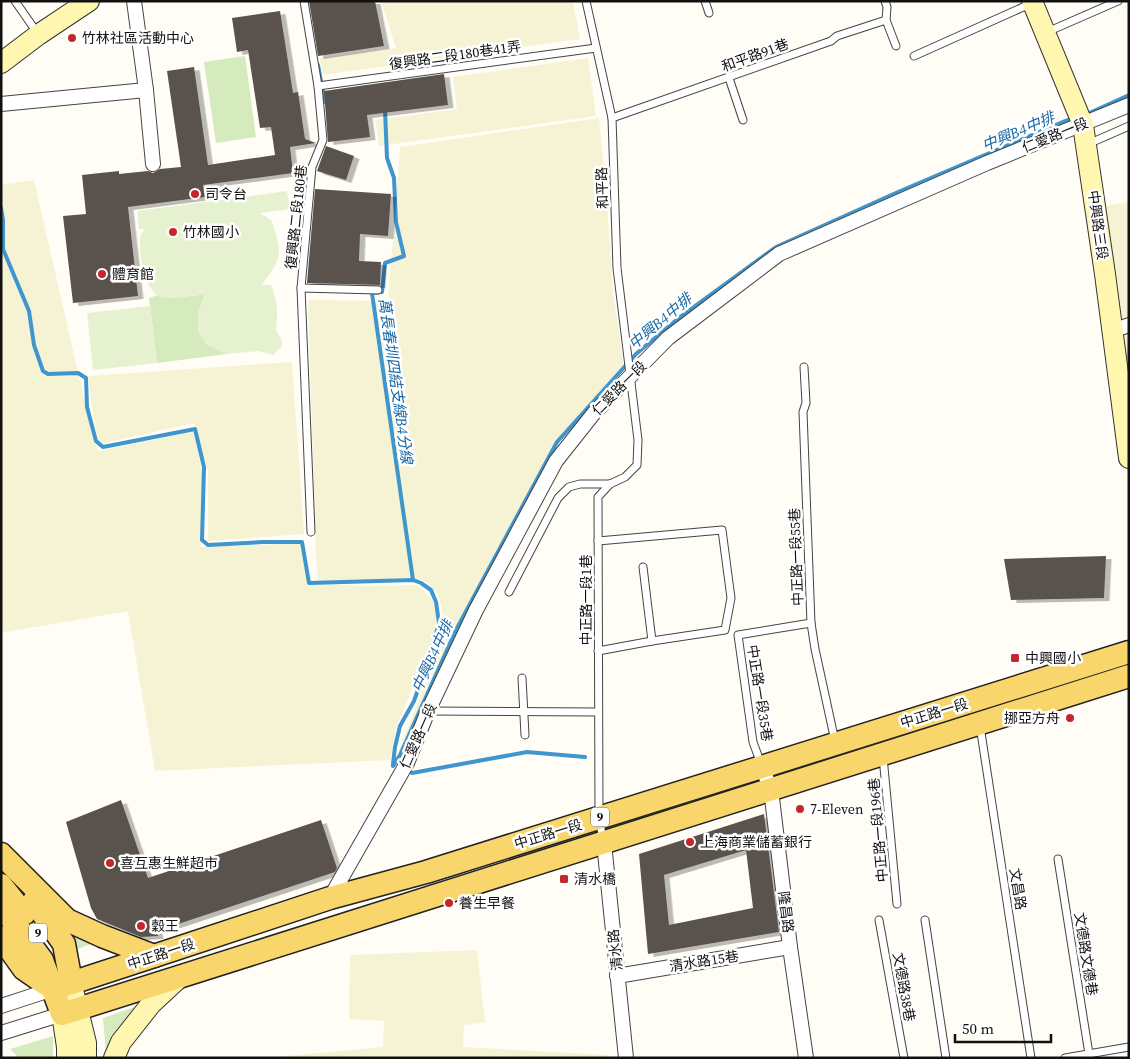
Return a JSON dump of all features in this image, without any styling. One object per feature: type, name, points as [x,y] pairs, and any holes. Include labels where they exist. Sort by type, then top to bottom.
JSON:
[{"type":"main road","name":"中正路一段","points":[[62,986],[330,898],[426,872],[1129,652]]},
{"type":"main road","name":"中正路一段","points":[[70,1012],[1129,676]]},
{"type":"main road","points":[[1,855],[67,920],[154,956]]},
{"type":"main road","points":[[1,855],[64,944],[62,986],[24,968],[1,937]]},
{"type":"main road","name":"9","points":[[1,885],[32,925],[62,986],[70,1012]]},
{"type":"main road","name":"9","points":[[1,905],[62,986]]},
{"type":"street","points":[[1,63],[38,35],[89,1]]},
{"type":"street","points":[[134,1],[146,90],[153,164]]},
{"type":"street","name":"中興路三段","points":[[1033,2],[1083,124],[1120,328],[1129,458]]},
{"type":"street","points":[[1,104],[146,90]]},
{"type":"street","name":"仁愛路一段","points":[[330,898],[407,763],[428,711],[476,610],[556,461],[594,413],[668,338],[779,254],[987,163],[1129,105]]},
{"type":"street","name":"隆昌路","points":[[762,767],[771,790],[806,1058]]},
{"type":"street","name":"清水路","points":[[604,843],[626,1058]]},
{"type":"street","name":"清水路15巷","points":[[617,976],[790,947]]},
{"type":"street","points":[[114,1058],[121,1042],[151,1004],[180,977]]},
{"type":"street","points":[[1,1006],[62,986]]},
{"type":"street","points":[[1,1034],[70,1012]]},
{"type":"street","points":[[67,1058],[70,1012]]},
{"type":"street","points":[[70,1012],[86,1043],[86,1058]]},
{"type":"lane","points":[[15,1],[38,35]]},
{"type":"lane","name":"復興路二段180巷","points":[[304,1],[318,86],[323,140],[312,167],[301,288],[311,532]]},
{"type":"lane","name":"和平路","points":[[586,1],[612,118],[617,268],[631,377]]},
{"type":"lane","points":[[705,1],[710,13]]},
{"type":"lane","points":[[885,1],[887,7],[886,20],[896,46]]},
{"type":"lane","points":[[1045,33],[1118,1]]},
{"type":"lane","points":[[914,56],[1033,2]]},
{"type":"lane","name":"和平路91巷","points":[[612,118],[729,78],[830,41],[837,36],[886,20]]},
{"type":"lane","name":"復興路二段180巷41弄","points":[[318,86],[596,48]]},
{"type":"lane","points":[[729,78],[743,120]]},
{"type":"lane","points":[[1086,145],[1129,126]]},
{"type":"lane","name":"復興路二段180巷","points":[[301,288],[378,290]]},
{"type":"lane","name":"中正路一段55巷","points":[[804,367],[806,403],[803,412],[811,623],[836,744]]},
{"type":"lane","name":"中正路一段1巷","points":[[604,843],[598,818],[598,497],[610,484],[625,477],[637,465],[638,440],[631,377]]},
{"type":"lane","points":[[509,592],[558,498],[569,488],[580,484],[610,484]]},
{"type":"lane","points":[[598,541],[722,530],[730,598],[725,630],[598,651]]},
{"type":"lane","points":[[642,567],[652,641]]},
{"type":"lane","name":"中正路一段35巷","points":[[762,767],[753,742],[738,635],[811,623]]},
{"type":"lane","points":[[522,678],[525,736]]},
{"type":"lane","points":[[428,711],[598,712]]},
{"type":"lane","name":"文昌路","points":[[980,724],[1031,1058]]},
{"type":"lane","name":"中正路一段196巷","points":[[883,754],[897,904]]},
{"type":"lane","name":"文德路文德巷","points":[[1058,859],[1089,1054]]},
{"type":"lane","name":"文德路38巷","points":[[879,920],[904,1058]]},
{"type":"lane","points":[[925,920],[946,1058]]},
{"type":"lane","points":[[1064,1058],[1129,1047]]},
{"type":"shaded area","points":[[381,1],[573,1],[580,39],[323,75],[320,58],[396,48]]},
{"type":"shaded area","points":[[588,58],[596,116],[379,146],[375,120],[457,109],[453,77]]},
{"type":"shaded area","points":[[599,118],[613,291],[624,369],[569,428],[554,450],[493,565],[396,758],[444,635],[443,614],[439,596],[429,584],[422,580],[323,584],[366,586],[416,585],[422,588],[433,602],[437,619],[432,639],[396,728],[390,760],[155,771],[128,611],[1,633],[1,185],[34,180],[94,442],[99,451],[195,431],[202,473],[201,547],[304,543],[309,584],[318,584],[308,300],[388,301],[400,147]]},
{"type":"shaded area","points":[[1129,202],[1129,318],[1121,321],[1105,206]]},
{"type":"shaded area","points":[[1129,329],[1129,375],[1125,375],[1119,333]]},
{"type":"shaded area","points":[[292,362],[304,534],[208,541],[208,471],[194,423],[99,444],[88,376]]},
{"type":"shaded area","points":[[477,950],[485,1022],[464,1025],[463,1047],[609,1055],[610,1058],[266,1058],[383,1047],[384,1021],[349,1019],[350,955]]},
{"type":"green space","points":[[245,56],[256,137],[216,143],[204,62]]},
{"type":"green space","points":[[287,191],[290,209],[260,213],[271,220],[278,240],[279,255],[277,261],[261,285],[271,285],[277,307],[276,330],[281,338],[282,346],[273,355],[258,351],[227,354],[206,344],[198,332],[198,313],[205,294],[175,298],[164,297],[159,296],[150,286],[146,279],[140,253],[140,238],[145,229],[139,229],[137,211]]},
{"type":"green space","points":[[205,294],[198,313],[206,344],[227,354],[157,363],[149,298],[158,295],[174,298]]},
{"type":"green space","points":[[150,306],[157,363],[93,370],[87,313]]},
{"type":"green space","points":[[70,930],[96,942],[78,949]]},
{"type":"green space","points":[[135,1007],[106,1053],[103,1018]]},
{"type":"green space","points":[[53,1036],[53,1058],[19,1058],[10,1049]]},
{"type":"building","points":[[309,1],[375,1],[384,46],[318,56]]},
{"type":"building","points":[[280,11],[293,93],[298,92],[305,139],[316,143],[290,147],[293,173],[203,185],[205,197],[128,207],[138,296],[73,303],[63,216],[86,214],[82,175],[119,171],[119,174],[148,171],[153,173],[160,169],[181,167],[167,71],[194,67],[208,165],[275,155],[271,127],[260,128],[248,50],[237,52],[232,18]]},
{"type":"building","points":[[444,74],[448,105],[367,115],[370,137],[328,142],[324,91]]},
{"type":"building","points":[[326,146],[354,156],[346,180],[317,171]]},
{"type":"building","points":[[315,189],[391,194],[388,236],[360,234],[359,261],[381,262],[380,285],[307,283]]},
{"type":"building","points":[[1106,556],[1104,598],[1011,600],[1004,559]]},
{"type":"building","points":[[121,800],[148,878],[321,820],[337,868],[335,872],[157,931],[158,936],[141,937],[97,919],[91,908],[66,822]]},
{"type":"building","points":[[764,814],[779,932],[648,954],[639,854]],"holes":[[[746,850],[753,908],[669,925],[664,875]]]},
{"type":"waterway","name":"萬長春圳四結支線B4分線","points":[[318,65],[325,102]]},
{"type":"waterway","name":"中興B4中排","points":[[1085,115],[1129,95]]},
{"type":"waterway","name":"萬長春圳四結支線B4分線","points":[[385,110],[387,158],[394,178],[396,222],[404,256],[385,263],[382,292],[372,293],[413,580]]},
{"type":"waterway","name":"中興B4中排","points":[[393,766],[400,755],[456,630],[557,442],[636,354],[680,317],[776,247],[898,192],[1073,118]]},
{"type":"waterway","points":[[1,208],[3,249],[29,311],[34,345],[43,371],[48,374],[78,373],[86,378],[87,407],[96,441],[103,447],[195,429],[204,467],[202,540],[208,545],[302,542],[309,583],[413,580],[431,590],[436,602],[439,623],[414,701],[400,726],[393,764]]},
{"type":"waterway","points":[[412,773],[527,752],[585,757]]},
{"type":"place","name":"竹林社區活動中心","points":[[72,38]]},
{"type":"place","name":"司令台","points":[[195,194]]},
{"type":"place","name":"竹林國小","points":[[173,232]]},
{"type":"place","name":"體育館","points":[[102,274]]},
{"type":"place","name":"中興國小","points":[[1015,658]]},
{"type":"place","name":"挪亞方舟","points":[[1070,718]]},
{"type":"place","name":"7-Eleven","points":[[800,809]]},
{"type":"place","name":"上海商業儲蓄銀行","points":[[690,842]]},
{"type":"place","name":"喜互惠生鮮超市","points":[[110,863]]},
{"type":"place","name":"清水橋","points":[[564,879]]},
{"type":"place","name":"養生早餐","points":[[449,903]]},
{"type":"place","name":"穀王","points":[[141,926]]}]
